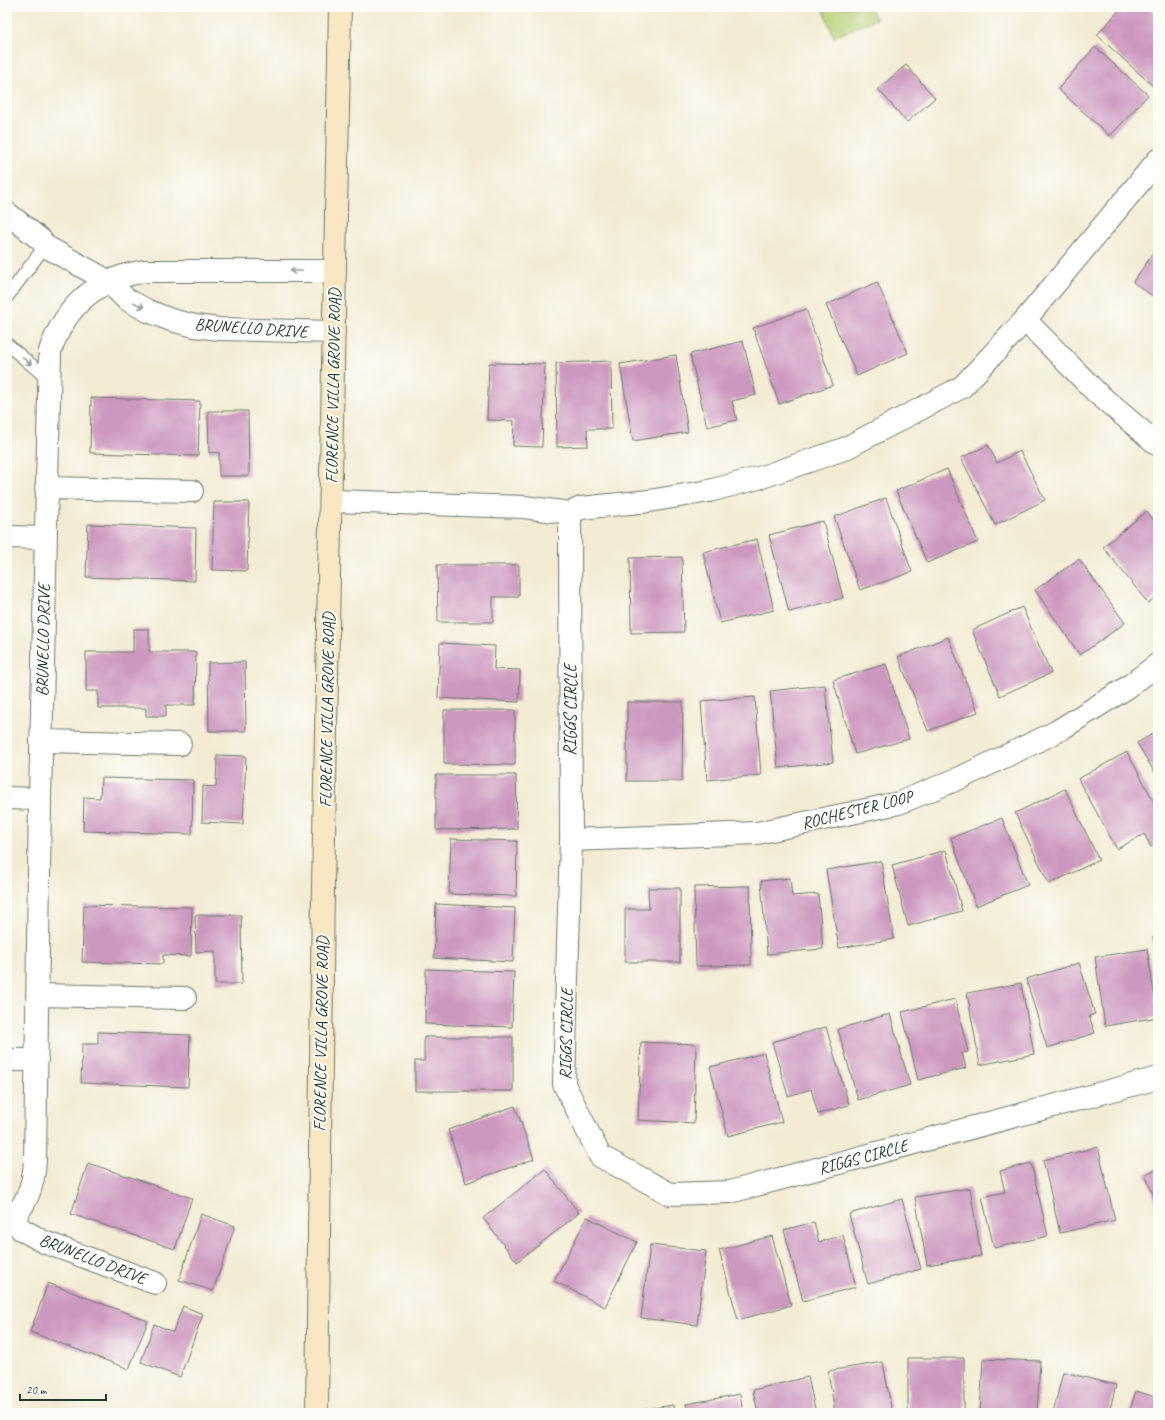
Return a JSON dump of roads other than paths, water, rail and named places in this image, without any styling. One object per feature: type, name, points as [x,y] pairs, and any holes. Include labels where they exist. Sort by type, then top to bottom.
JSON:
[{"type":"street","name":"FLORENCE VILLA GROVE ROAD","points":[[317,1413],[323,880],[332,500],[340,7]]},
{"type":"street","points":[[332,500],[524,507],[570,513],[581,508],[649,501],[708,491],[762,477],[844,449],[962,387],[1025,320],[1158,160]]},
{"type":"street","points":[[7,213],[41,240],[45,246],[108,281]]},
{"type":"street","name":"BRUNELLO DRIVE","points":[[155,1283],[44,1242],[10,1221],[23,1206],[34,1176],[48,379],[50,351],[60,325],[68,313],[108,281],[127,274],[146,271],[335,271]]},
{"type":"street","name":"BRUNELLO DRIVE","points":[[108,281],[126,299],[171,320],[195,326],[243,331],[334,332]]},
{"type":"street","points":[[1025,320],[1096,392],[1158,445]]},
{"type":"street","points":[[46,488],[192,491]]},
{"type":"street","name":"RIGGS CIRCLE","points":[[570,513],[570,840],[564,1084],[600,1156],[670,1194],[730,1192],[1158,1078]]},
{"type":"street","points":[[7,537],[45,538]]},
{"type":"street","name":"ROCHESTER LOOP","points":[[570,840],[757,833],[899,803],[960,778],[1056,732],[1128,687],[1158,664]]},
{"type":"street","points":[[41,741],[180,744]]},
{"type":"street","points":[[7,798],[40,799]]},
{"type":"street","points":[[38,995],[185,998]]},
{"type":"street","points":[[7,1060],[37,1060]]},
{"type":"lane","points":[[7,297],[45,246]]},
{"type":"lane","points":[[7,344],[48,379]]}]
